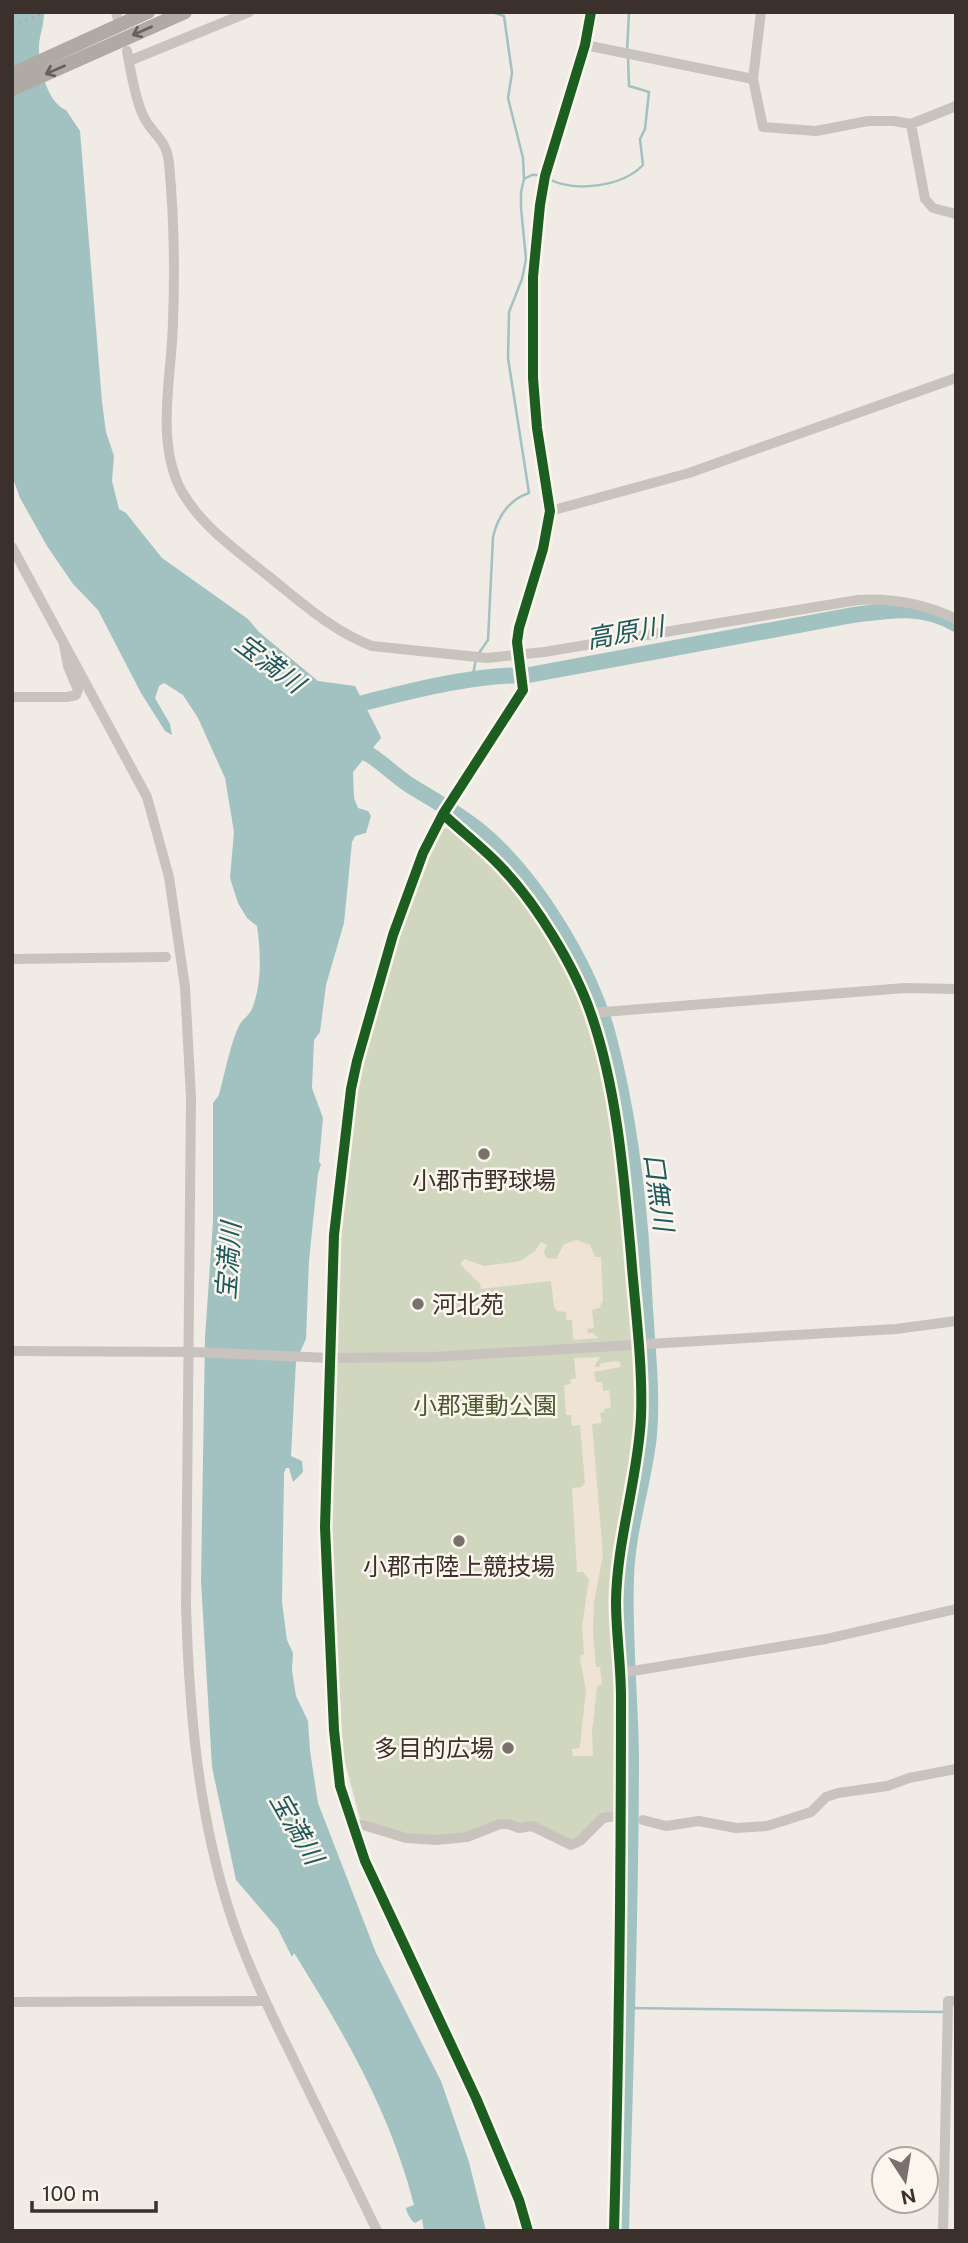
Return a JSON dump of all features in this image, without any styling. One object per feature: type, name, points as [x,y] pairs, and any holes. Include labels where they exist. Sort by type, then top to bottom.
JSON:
[{"type":"highway","points":[[12,89],[148,12]]},
{"type":"highway","points":[[12,74],[186,12]]},
{"type":"street","points":[[249,12],[128,56],[142,116],[163,140],[169,160],[174,247],[169,445],[176,478],[193,508],[215,533],[324,620],[356,640],[394,650],[487,658],[519,656],[858,600],[896,601],[956,619]]},
{"type":"street","points":[[528,2231],[501,2156],[365,1861],[340,1786],[336,1755],[325,1513],[325,1357],[334,1235],[351,1089],[357,1061],[405,900],[423,853],[443,814],[523,691],[519,628],[543,549],[550,511],[537,428],[533,378],[533,277],[540,205],[545,176],[585,46],[591,12]]},
{"type":"street","points":[[761,12],[753,79],[760,122],[767,129],[816,131],[879,120],[911,124],[956,106]]},
{"type":"street","points":[[585,46],[753,79]]},
{"type":"street","points":[[911,124],[925,199],[933,208],[956,214]]},
{"type":"street","points":[[550,511],[689,473],[956,378]]},
{"type":"street","points":[[12,547],[147,797],[169,877],[185,987],[189,1045],[190,1352],[186,1605],[193,1732],[207,1819],[230,1914],[265,2001],[377,2231]]},
{"type":"street","points":[[12,698],[76,695],[78,690],[68,666],[65,641]]},
{"type":"street","points":[[443,814],[503,869],[546,924],[591,1013],[616,1122],[629,1229],[641,1416],[638,1450],[618,1560],[616,1605],[621,1673],[621,1815],[614,2231]]},
{"type":"street","points":[[12,959],[166,957]]},
{"type":"street","points":[[591,1013],[905,988],[956,989]]},
{"type":"street","points":[[12,1351],[190,1352],[325,1357],[484,1355],[896,1329],[956,1321]]},
{"type":"street","points":[[621,1673],[826,1639],[956,1609]]},
{"type":"street","points":[[643,1820],[666,1826],[699,1821],[736,1828],[767,1826],[811,1812],[826,1797],[956,1769]]},
{"type":"street","points":[[352,1824],[406,1838],[436,1840],[467,1837],[500,1825],[508,1824],[519,1828],[532,1826],[571,1844],[580,1841],[603,1818],[621,1815]]},
{"type":"street","points":[[12,2002],[265,2001]]},
{"type":"street","points":[[943,2231],[948,2001],[956,2001]]},
{"type":"green space","name":"小郡運動公園","points":[[441,828],[454,829],[501,871],[545,928],[561,955],[585,1008],[598,1053],[602,1082],[610,1105],[621,1179],[632,1285],[637,1407],[634,1447],[616,1560],[618,1811],[577,1840],[568,1842],[527,1824],[455,1836],[408,1836],[360,1819],[343,1755],[332,1546],[333,1383],[344,1180],[359,1072],[387,967]]},
{"type":"shaded area","points":[[577,1240],[590,1245],[595,1257],[601,1257],[603,1301],[599,1308],[592,1310],[594,1328],[587,1329],[588,1333],[593,1333],[598,1338],[573,1340],[572,1320],[566,1320],[566,1312],[557,1311],[554,1307],[551,1281],[481,1289],[480,1284],[460,1264],[464,1259],[484,1266],[520,1261],[535,1251],[541,1242],[547,1245],[544,1251],[546,1258],[556,1259],[564,1244]]},
{"type":"shaded area","points":[[600,1357],[594,1367],[599,1367],[601,1363],[617,1361],[621,1367],[594,1372],[596,1382],[602,1382],[603,1391],[609,1390],[611,1408],[600,1413],[602,1423],[592,1424],[603,1555],[594,1603],[593,1631],[596,1667],[600,1667],[602,1684],[597,1687],[592,1732],[593,1756],[573,1756],[572,1749],[579,1748],[580,1745],[586,1690],[580,1659],[584,1654],[582,1626],[589,1579],[583,1572],[577,1572],[572,1488],[581,1487],[585,1483],[580,1425],[572,1426],[571,1415],[566,1415],[564,1385],[571,1384],[570,1380],[576,1378],[574,1358]]},
{"type":"water","name":"宝満川","points":[[12,12],[44,12],[39,53],[45,82],[54,100],[66,110],[80,131],[102,402],[106,432],[114,456],[112,481],[119,509],[126,513],[162,558],[248,619],[259,632],[318,681],[355,686],[381,738],[353,772],[354,798],[358,808],[368,811],[371,816],[366,833],[355,836],[352,842],[344,923],[326,985],[320,1032],[314,1040],[312,1088],[323,1118],[321,1164],[309,1260],[306,1339],[296,1361],[291,1456],[302,1461],[303,1472],[293,1482],[289,1468],[286,1468],[284,1473],[282,1602],[287,1640],[293,1653],[292,1670],[296,1696],[308,1721],[318,1803],[376,1953],[441,2081],[469,2162],[486,2231],[424,2231],[422,2219],[415,2223],[410,2218],[406,2208],[414,2205],[404,2171],[365,2076],[296,1956],[294,1953],[292,1957],[278,1929],[236,1880],[212,1767],[201,1581],[205,1338],[213,1221],[213,1103],[219,1095],[236,1033],[251,1011],[258,989],[260,958],[257,926],[247,918],[238,903],[230,878],[234,832],[225,778],[198,718],[183,695],[164,683],[159,686],[155,698],[170,724],[172,735],[165,731],[141,693],[98,610],[73,584],[47,546],[20,498],[12,476]]},
{"type":"waterway","points":[[479,653],[488,640],[495,529],[510,504],[529,493],[508,358],[509,312],[522,279],[526,259],[521,208],[523,158],[508,98],[512,73],[504,16],[492,12]]},
{"type":"waterway","points":[[627,52],[629,12]]},
{"type":"waterway","points":[[547,178],[570,185],[597,185],[623,178],[643,165],[640,139],[645,129],[649,92],[629,86],[628,58]]},
{"type":"waterway","points":[[524,179],[541,175]]},
{"type":"waterway","name":"高原川","points":[[343,708],[459,681],[529,675],[853,615],[893,610],[918,611],[931,613],[956,624]]},
{"type":"waterway","points":[[472,680],[476,659]]},
{"type":"waterway","name":"口無川","points":[[347,746],[374,758],[406,783],[465,820],[481,832],[521,873],[558,925],[588,981],[608,1035],[622,1098],[640,1226],[650,1399],[647,1453],[629,1542],[626,1578],[631,1815],[621,2231]]},
{"type":"waterway","points":[[626,2008],[945,2012]]},
{"type":"tunnel","points":[[116,12],[121,31]]},
{"type":"railway","points":[[12,25],[47,12]]},
{"type":"cycle path","points":[[528,2231],[519,2200],[476,2098],[365,1861],[340,1786],[334,1730],[325,1527],[334,1235],[351,1089],[357,1061],[393,935],[423,853],[443,814],[523,690],[517,642],[519,628],[543,549],[550,511],[537,428],[533,378],[533,277],[540,205],[545,176],[585,45],[591,12]]},
{"type":"cycle path","points":[[443,814],[489,855],[516,884],[542,918],[565,957],[584,996],[600,1042],[613,1102],[622,1164],[638,1336],[641,1417],[620,1555],[616,1601],[621,1685],[621,1764],[614,2231]]},
{"type":"place","name":"小郡市野球場","points":[[484,1154]]},
{"type":"place","name":"河北苑","points":[[418,1304]]},
{"type":"place","name":"小郡市陸上競技場","points":[[459,1541]]},
{"type":"place","name":"多目的広場","points":[[508,1748]]}]
